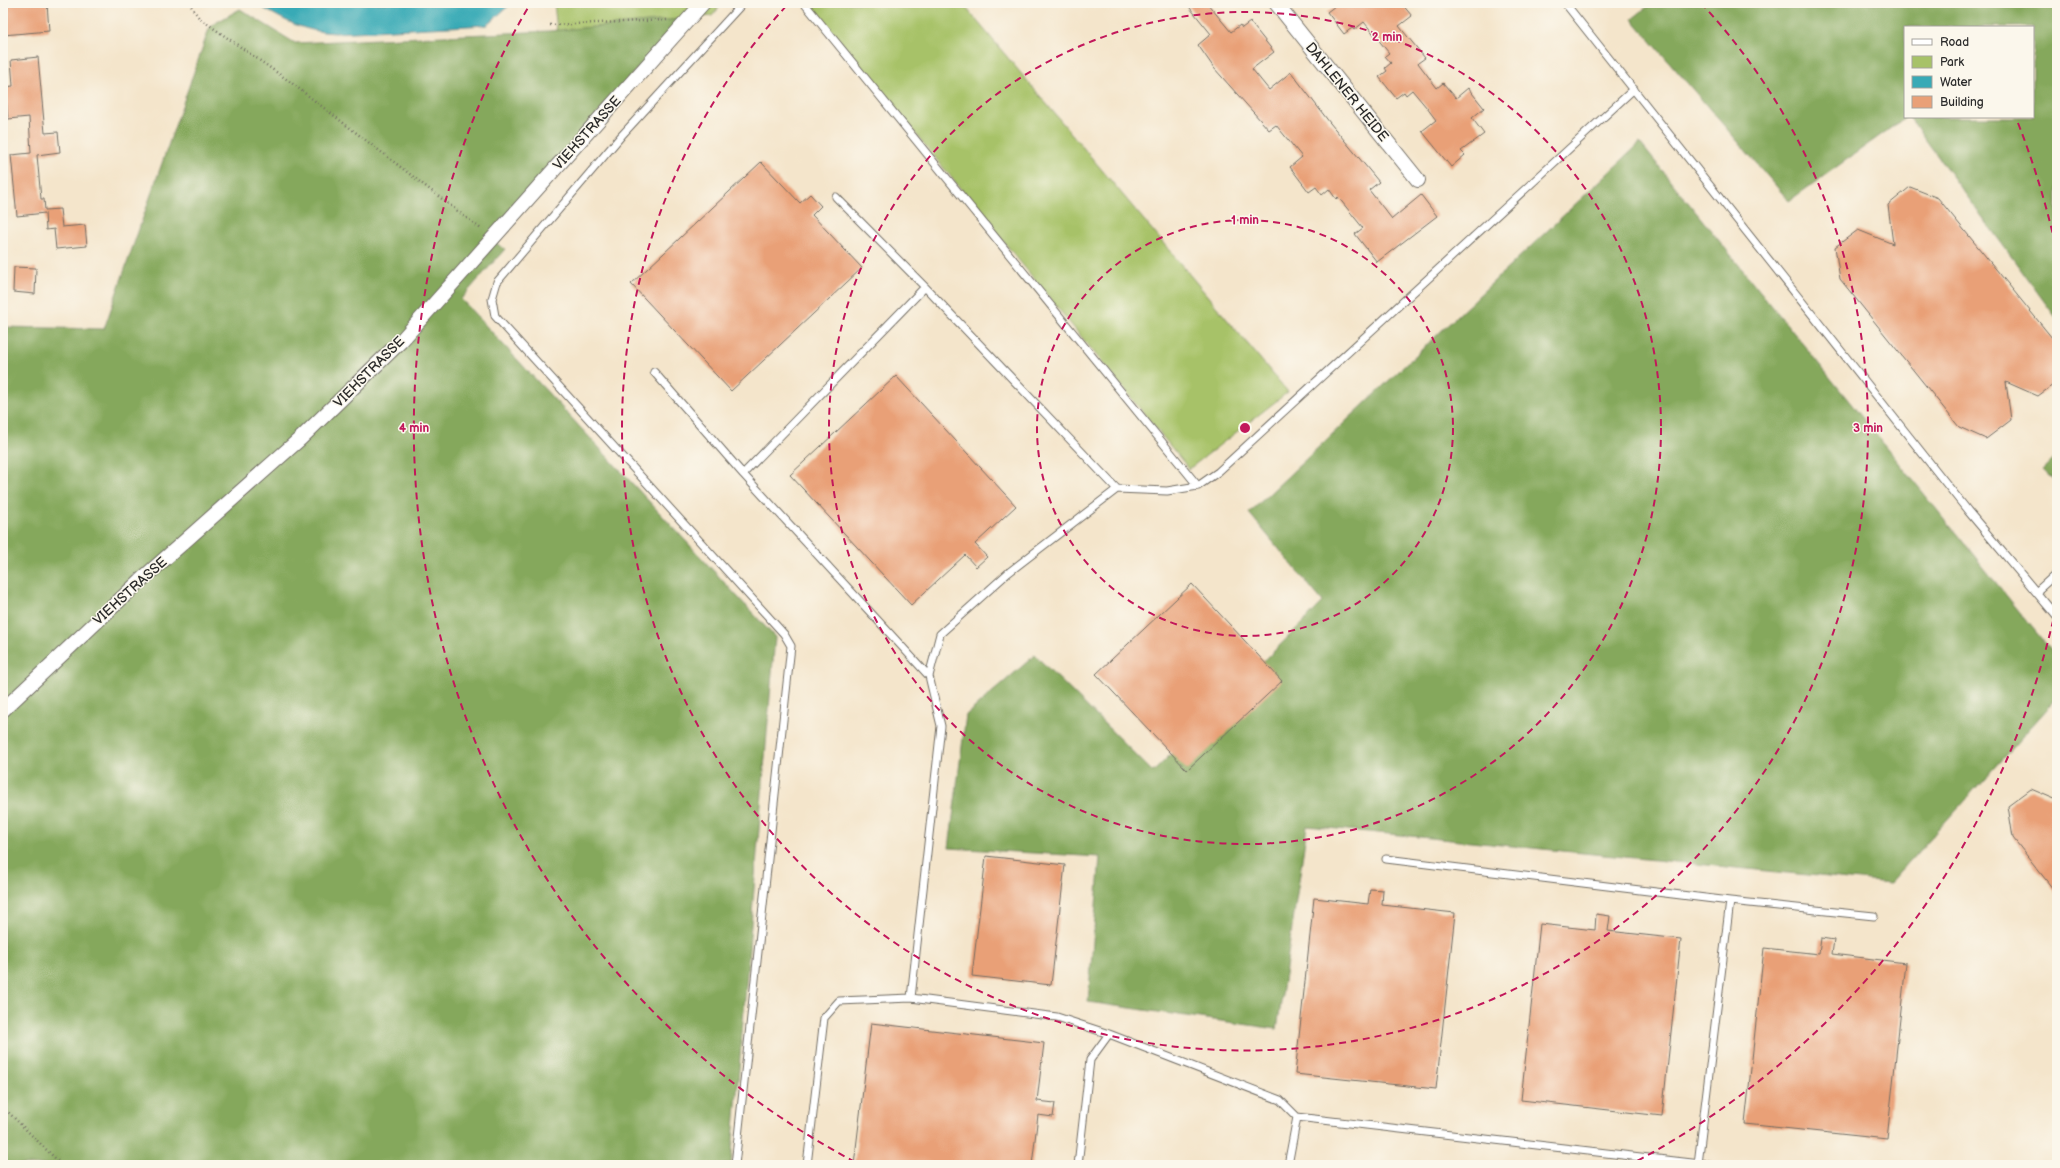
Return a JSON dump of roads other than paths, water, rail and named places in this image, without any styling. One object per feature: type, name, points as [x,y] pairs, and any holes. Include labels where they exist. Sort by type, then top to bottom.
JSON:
[{"type":"street","name":"VIEHSTRASSE","points":[[3,710],[141,580],[301,438],[401,341],[703,3]]},
{"type":"street","name":"DAHLENER HEIDE","points":[[1276,3],[1418,180]]},
{"type":"lane","points":[[735,1165],[791,646],[784,634],[495,316],[492,300],[497,282],[507,270],[622,135],[743,3]]},
{"type":"lane","points":[[804,3],[1198,486]]},
{"type":"lane","points":[[1566,3],[1963,505],[2037,591],[2057,617]]},
{"type":"lane","points":[[911,998],[941,726],[929,676],[940,634],[1008,573],[1117,489],[1167,491],[1198,486],[1218,472],[1634,89]]},
{"type":"lane","points":[[836,198],[925,287],[1117,489]]},
{"type":"lane","points":[[743,474],[925,287]]},
{"type":"lane","points":[[654,372],[743,474],[929,676]]},
{"type":"lane","points":[[2037,591],[2057,573]]},
{"type":"lane","points":[[1386,860],[1730,901],[1874,916]]},
{"type":"lane","points":[[1698,1164],[1730,901]]},
{"type":"lane","points":[[807,1165],[824,1018],[839,1001],[911,998],[1057,1017],[1109,1034],[1280,1100],[1297,1117],[1709,1165]]},
{"type":"lane","points":[[1078,1165],[1090,1060],[1109,1034]]},
{"type":"lane","points":[[1288,1165],[1297,1117]]},
{"type":"water","points":[[257,3],[512,3],[487,25],[335,33],[313,30],[296,25],[278,17],[259,6]]}]
